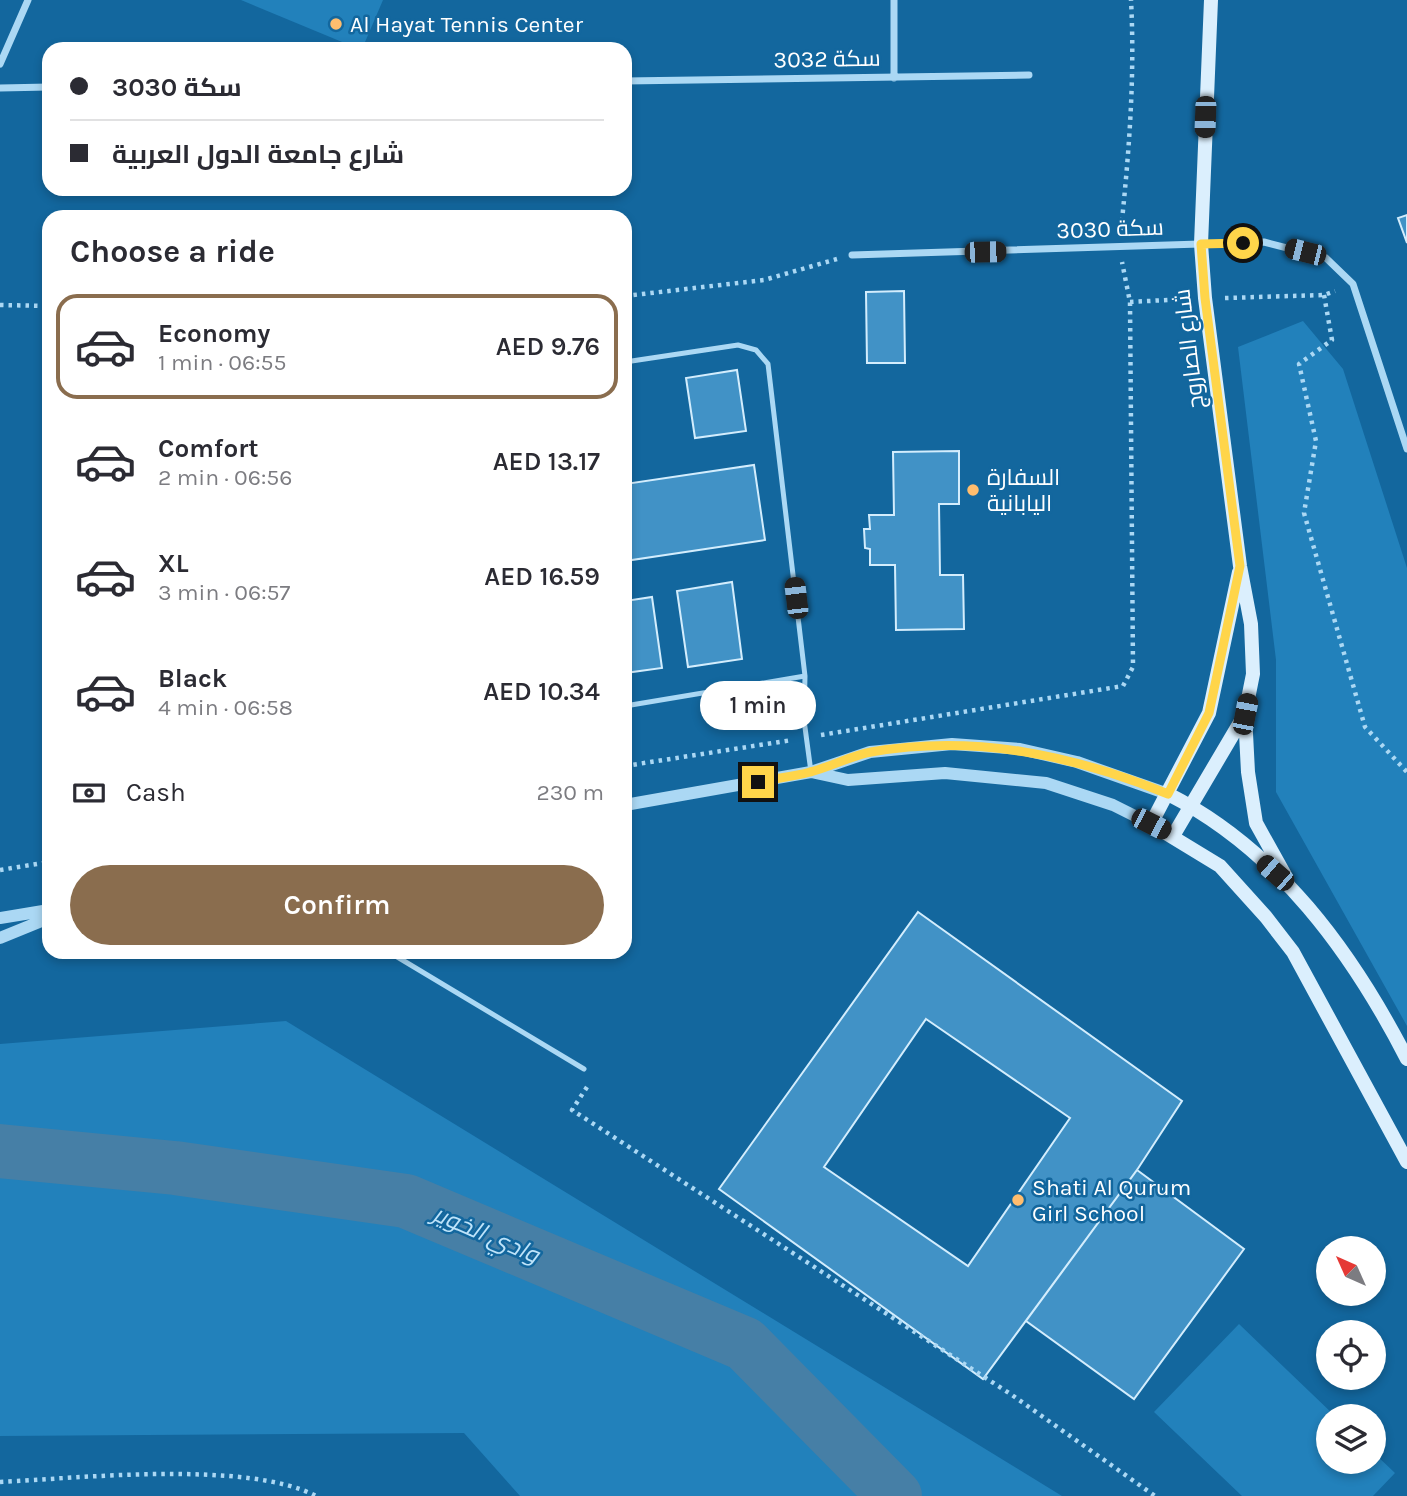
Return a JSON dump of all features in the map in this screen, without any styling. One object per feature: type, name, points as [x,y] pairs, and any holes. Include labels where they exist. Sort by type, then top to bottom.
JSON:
[{"type":"main road","name":"شارع الصاروج","points":[[1172,836],[1245,714],[1253,674],[1251,624],[1240,566],[1205,298],[1201,244],[1211,0]]},
{"type":"main road","name":"شارع الصاروج","points":[[1151,824],[1209,713],[1240,566]]},
{"type":"main road","points":[[1245,714],[1248,772],[1256,823],[1291,887]]},
{"type":"main road","points":[[1168,794],[1190,806],[1242,844],[1291,887],[1342,947],[1407,1059]]},
{"type":"main road","points":[[1151,824],[1220,866],[1293,952],[1407,1162]]},
{"type":"street","points":[[0,64],[28,0]]},
{"type":"street","points":[[894,0],[894,78]]},
{"type":"street","name":"سكة 3032","points":[[632,81],[1029,75]]},
{"type":"street","points":[[0,88],[42,88]]},
{"type":"street","name":"سكة 3030","points":[[852,255],[1119,249],[1264,242],[1326,258],[1353,284],[1407,449]]},
{"type":"street","points":[[632,804],[811,772],[870,752],[953,744],[1020,749],[1077,762],[1168,794]]},
{"type":"street","points":[[811,772],[848,780],[945,773],[1046,783],[1113,804],[1151,824]]},
{"type":"street","points":[[0,918],[42,911]]},
{"type":"street","points":[[0,939],[42,921]]},
{"type":"lane","points":[[632,361],[738,345],[756,350],[768,365],[805,676],[811,772]]},
{"type":"lane","points":[[632,705],[805,676]]},
{"type":"lane","points":[[401,959],[584,1069]]},
{"type":"path","points":[[632,765],[1123,685],[1130,678],[1133,667],[1130,302],[1119,249],[1130,139],[1131,0]]},
{"type":"path","points":[[632,295],[764,280],[852,255]]},
{"type":"path","points":[[1130,302],[1324,295],[1353,284]]},
{"type":"path","points":[[1324,295],[1332,340],[1299,364],[1316,441],[1304,513],[1366,727],[1407,772]]},
{"type":"path","points":[[0,305],[42,306]]},
{"type":"path","points":[[0,870],[42,863]]},
{"type":"path","points":[[584,1069],[594,1076],[572,1110],[1012,1395],[1155,1496]]},
{"type":"path","points":[[0,1482],[153,1476],[262,1478],[286,1483],[316,1496]]},
{"type":"shaded area","name":"Al Hayat Tennis Center","points":[[241,0],[383,0],[365,42],[342,42]]},
{"type":"shaded area","points":[[1303,321],[1343,369],[1407,568],[1407,1026],[1276,792],[1276,660],[1238,347]]},
{"type":"shaded area","points":[[286,1021],[1062,1496],[520,1496],[464,1433],[0,1436],[0,1044]]},
{"type":"shaded area","points":[[1239,1324],[1322,1404],[1316,1404],[1316,1474],[1386,1474],[1386,1464],[1395,1473],[1373,1496],[1242,1496],[1154,1412]]},
{"type":"building","points":[[1407,215],[1407,243],[1398,218]]},
{"type":"building","points":[[904,291],[905,363],[867,363],[866,292]]},
{"type":"building","points":[[737,370],[746,431],[695,438],[686,378]]},
{"type":"building","points":[[959,451],[959,504],[939,504],[940,575],[963,575],[964,629],[896,630],[895,565],[870,565],[870,549],[865,548],[864,529],[870,529],[869,515],[894,515],[893,452]]},
{"type":"building","points":[[754,465],[765,540],[632,560],[632,483]]},
{"type":"building","points":[[732,582],[742,659],[688,667],[677,591]]},
{"type":"building","points":[[652,597],[662,668],[632,672],[632,600]]},
{"type":"building","points":[[918,912],[1182,1101],[1137,1170],[983,1379],[719,1189]],"holes":[[[926,1019],[1070,1118],[968,1266],[824,1167]]]},
{"type":"building","points":[[1137,1170],[1244,1249],[1134,1399],[1026,1321]]},
{"type":"waterway","name":"وادي الخوير","points":[[0,1151],[175,1168],[406,1201],[745,1344],[895,1496]]},
{"type":"place","name":"Al Hayat Tennis Center","points":[[336,24]]},
{"type":"place","name":"السفارة اليابانية","points":[[973,490]]},
{"type":"place","name":"Shati Al Qurum Girl School","points":[[1018,1200]]},
{"type":"route","points":[[758,782],[811,772],[870,752],[953,744],[1020,749],[1077,762],[1168,794],[1209,713],[1240,566],[1205,298],[1201,244],[1243,243]]}]
